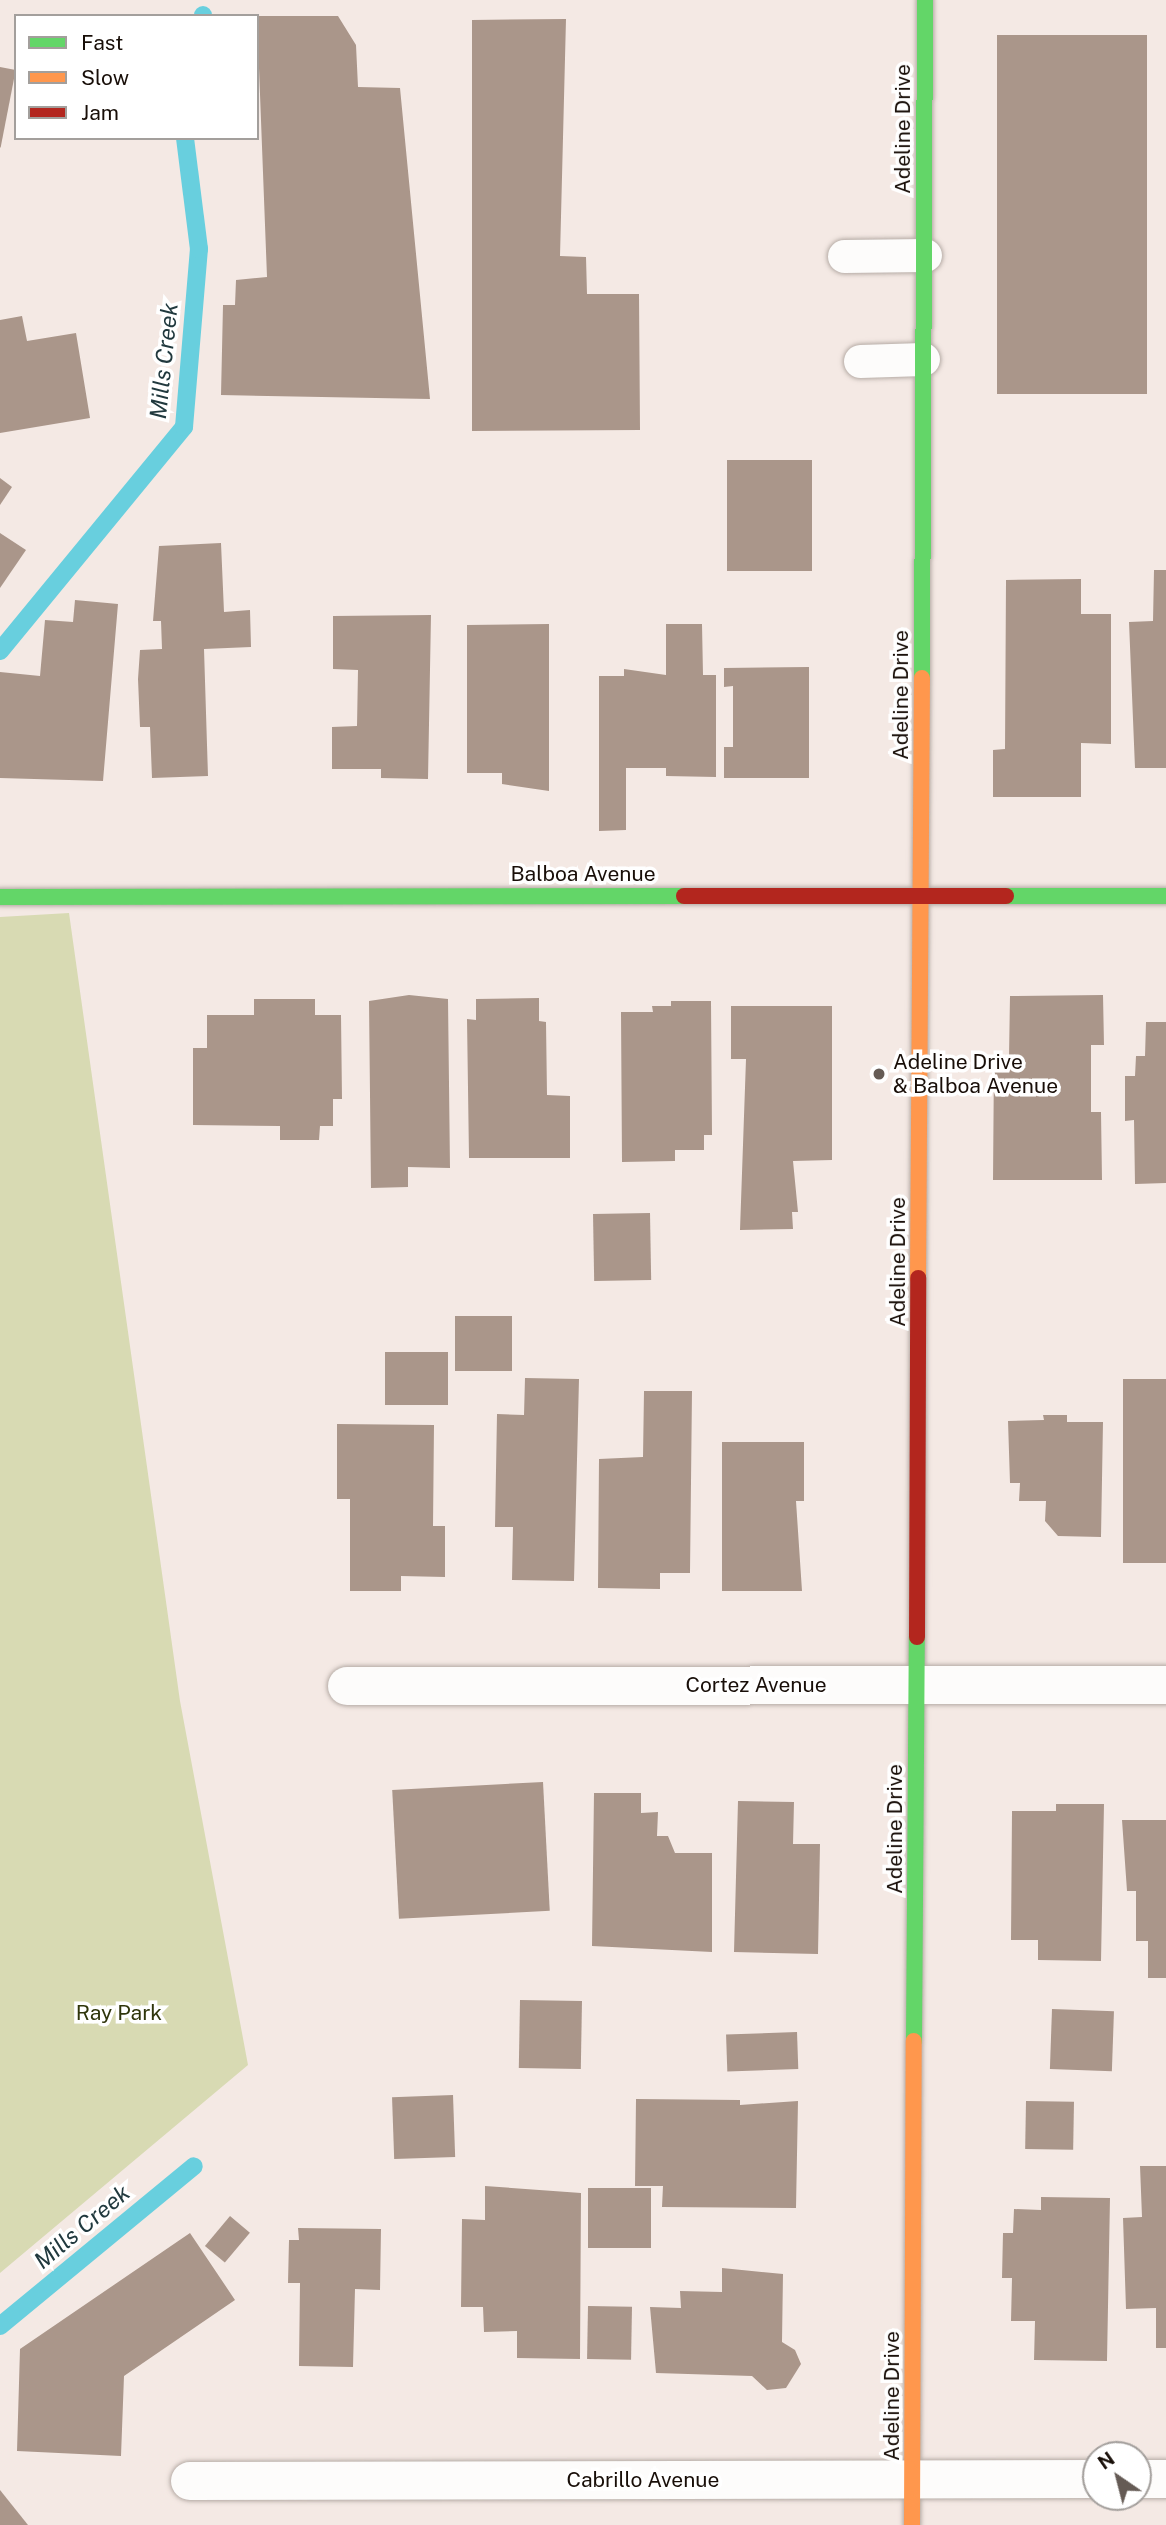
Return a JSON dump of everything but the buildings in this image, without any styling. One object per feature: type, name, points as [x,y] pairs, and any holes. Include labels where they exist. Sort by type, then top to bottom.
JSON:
[{"type":"street","name":"Adeline Drive","points":[[912,2525],[925,0]]},
{"type":"street","name":"Balboa Avenue","points":[[0,897],[1166,896]]},
{"type":"street","name":"Cortez Avenue","points":[[346,1686],[1166,1685]]},
{"type":"street","name":"Cabrillo Avenue","points":[[190,2481],[1082,2479]]},
{"type":"lane","points":[[844,256],[925,255]]},
{"type":"lane","points":[[860,361],[923,359]]},
{"type":"green space","name":"Ray Park","points":[[69,913],[180,1701],[248,2065],[0,2273],[0,917]]},
{"type":"waterway","name":"Mills Creek","points":[[0,651],[184,427],[199,249],[185,140]]},
{"type":"waterway","name":"Mills Creek","points":[[0,2326],[194,2166]]},
{"type":"traffic: fast","points":[[922,678],[925,0]]},
{"type":"traffic: fast","points":[[0,897],[684,896]]},
{"type":"traffic: fast","points":[[1006,896],[1166,896]]},
{"type":"traffic: fast","points":[[914,2041],[917,1637]]},
{"type":"traffic: slow","points":[[918,1278],[922,678]]},
{"type":"traffic: slow","points":[[912,2525],[914,2041]]},
{"type":"traffic: jam","points":[[684,896],[1006,896]]},
{"type":"traffic: jam","points":[[917,1637],[918,1278]]},
{"type":"place","name":"Adeline Drive & Balboa Avenue","points":[[879,1074]]}]
